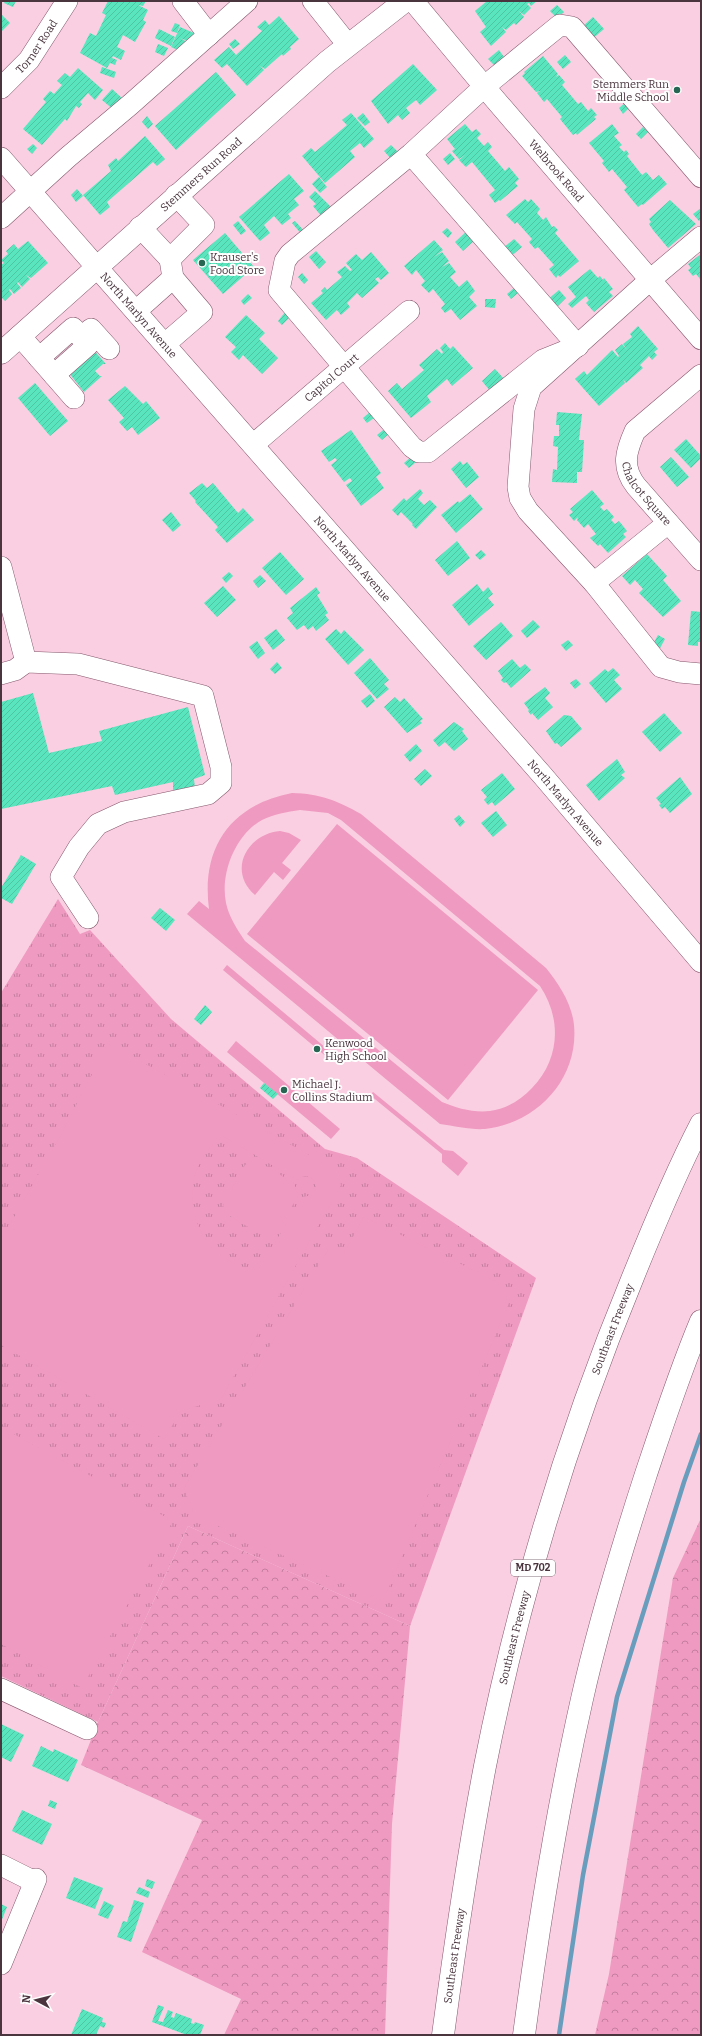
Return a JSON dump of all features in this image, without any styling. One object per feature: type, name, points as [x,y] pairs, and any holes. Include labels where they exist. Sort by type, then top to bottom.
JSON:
[{"type":"main road","name":"Stemmers Run Road","points":[[1,352],[176,195],[348,45],[405,1]]},
{"type":"main road","name":"Southeast Freeway","points":[[443,2035],[465,1875],[484,1772],[526,1592],[583,1407],[615,1318],[655,1222],[701,1124]]},
{"type":"main road","points":[[524,2035],[546,1887],[582,1698],[604,1611],[632,1518],[662,1428],[701,1321]]},
{"type":"street","name":"Torner Road","points":[[1,88],[29,60],[67,1]]},
{"type":"street","points":[[183,1],[209,35]]},
{"type":"street","points":[[1,218],[247,1]]},
{"type":"street","points":[[313,1],[348,45]]},
{"type":"street","name":"Welbrook Road","points":[[414,1],[701,339]]},
{"type":"street","points":[[578,346],[543,360],[428,452],[419,452],[412,447],[345,366],[279,290],[285,261],[290,254],[411,154],[485,86],[560,25],[572,27],[701,176]]},
{"type":"street","points":[[411,154],[578,346]]},
{"type":"street","name":"North Marlyn Avenue","points":[[1,158],[254,444],[544,776],[698,958]]},
{"type":"street","points":[[136,311],[204,225],[176,195]]},
{"type":"street","points":[[140,227],[202,312],[165,344]]},
{"type":"street","points":[[701,237],[650,280],[532,387],[524,409],[518,486],[520,498],[528,511],[594,583],[661,667],[680,672],[701,674]]},
{"type":"street","name":"Capitol Court","points":[[254,444],[410,311]]},
{"type":"street","points":[[39,358],[73,328],[81,337],[88,345],[54,375]]},
{"type":"street","points":[[81,337],[91,329],[109,348]]},
{"type":"street","points":[[20,336],[74,398]]},
{"type":"street","name":"Chalcot Square","points":[[701,375],[635,431],[630,444],[626,466],[628,477],[701,560]]},
{"type":"street","points":[[594,583],[668,523]]},
{"type":"street","points":[[1,567],[9,626],[26,662]]},
{"type":"street","points":[[1,674],[16,670],[26,662],[78,664],[203,696],[221,767],[220,783],[208,794],[124,812],[98,824],[79,847],[61,877],[88,918]]},
{"type":"street","points":[[1,1689],[87,1729]]},
{"type":"street","points":[[1,1865],[33,1879],[1,1964]]},
{"type":"green space","points":[[292,793],[320,796],[336,801],[361,814],[546,968],[556,981],[571,1009],[574,1025],[574,1044],[570,1063],[562,1080],[551,1095],[538,1107],[522,1118],[504,1125],[485,1129],[440,1124],[187,914],[199,901],[209,909],[208,887],[210,867],[215,849],[224,833],[236,819],[252,808],[270,799]],"holes":[[[300,810],[328,813],[341,820],[540,986],[547,999],[555,1025],[553,1052],[541,1077],[532,1088],[518,1100],[502,1108],[490,1111],[465,1110],[442,1102],[245,941],[229,913],[225,892],[225,880],[228,868],[237,845],[252,827],[271,816]]]},
{"type":"green space","points":[[337,824],[538,990],[448,1100],[247,934]]},
{"type":"green space","points":[[280,831],[289,833],[301,840],[282,863],[291,870],[283,880],[274,872],[255,895],[247,885],[242,875],[242,865],[245,855],[250,846],[258,839],[268,834]]},
{"type":"green space","points":[[58,899],[80,934],[90,930],[171,1019],[325,1149],[357,1158],[536,1278],[410,1626],[188,1526],[98,1722],[1,1676],[1,993]]},
{"type":"green space","points":[[227,965],[332,1053],[328,1058],[223,970]]},
{"type":"green space","name":"Michael J. Collins Stadium","points":[[236,1041],[340,1129],[331,1139],[227,1052]]},
{"type":"green space","points":[[108,1043],[338,1171],[341,1185],[221,1399],[181,1411],[164,1439],[1,1345],[1,1240],[63,1131]],"holes":[[[223,1136],[297,1180],[306,1176],[310,1177],[315,1183],[315,1191],[312,1195],[303,1197],[258,1270],[235,1264],[217,1252],[203,1235],[195,1215],[192,1194],[196,1173],[206,1153]]]},
{"type":"green space","points":[[373,1092],[444,1150],[453,1151],[468,1163],[458,1176],[442,1162],[442,1154],[370,1095]]},
{"type":"green space","points":[[256,1160],[295,1184],[295,1189],[299,1195],[274,1235],[263,1236],[225,1213],[223,1205],[245,1165]]},
{"type":"green space","points":[[364,1217],[500,1283],[509,1303],[383,1601],[194,1515],[184,1488],[329,1248],[343,1255]]},
{"type":"green space","points":[[1,1427],[173,1521],[82,1688],[1,1644]]},
{"type":"green space","points":[[701,1518],[701,2035],[595,2035],[609,1974],[673,1578]]},
{"type":"green space","points":[[188,1526],[410,1626],[392,1824],[385,2035],[224,2035],[241,1999],[142,1952],[202,1820],[81,1765],[98,1722]]},
{"type":"building","points":[[5,1],[16,1],[13,7],[4,3]]},
{"type":"building","points":[[108,1],[146,1],[143,6],[138,5],[148,10],[143,20],[146,22],[135,42],[123,35],[117,47],[125,51],[121,60],[113,56],[112,58],[117,60],[115,65],[110,63],[107,68],[80,53],[90,33],[96,36],[106,15],[102,13]]},
{"type":"building","points":[[487,1],[537,1],[531,6],[529,3],[527,4],[531,8],[524,15],[519,11],[524,17],[516,25],[514,23],[506,30],[502,27],[506,32],[491,46],[480,32],[486,27],[475,11]]},
{"type":"building","points":[[557,5],[564,12],[557,18],[550,11]]},
{"type":"building","points":[[1,14],[10,23],[1,32]]},
{"type":"building","points":[[279,16],[299,39],[290,47],[291,49],[283,56],[282,54],[265,69],[260,66],[264,70],[247,86],[227,64],[222,68],[214,60],[229,47],[236,55],[262,31],[257,27],[265,20],[269,25]]},
{"type":"building","points":[[593,17],[604,29],[591,40],[581,28]]},
{"type":"building","points":[[175,23],[180,25],[177,33],[171,31]]},
{"type":"building","points":[[180,27],[194,33],[190,42],[180,38],[187,42],[182,52],[171,47]]},
{"type":"building","points":[[159,29],[175,37],[171,46],[155,38]]},
{"type":"building","points":[[235,39],[240,44],[233,49],[229,44]]},
{"type":"building","points":[[158,44],[168,48],[164,56],[155,52]]},
{"type":"building","points":[[499,50],[504,57],[494,65],[488,59]]},
{"type":"building","points":[[565,55],[571,62],[563,69],[557,62]]},
{"type":"building","points":[[543,56],[558,74],[556,77],[559,75],[565,82],[562,85],[578,104],[581,102],[588,111],[591,108],[597,115],[594,117],[596,119],[577,135],[576,133],[573,135],[560,119],[562,117],[547,99],[544,102],[537,93],[540,91],[536,92],[522,76],[525,73],[524,72]]},
{"type":"building","points":[[413,64],[437,90],[420,105],[416,100],[406,108],[410,113],[402,120],[398,115],[388,124],[371,101]]},
{"type":"building","points":[[102,67],[116,72],[114,78],[100,73]]},
{"type":"building","points":[[78,68],[103,90],[95,100],[88,93],[80,102],[82,104],[79,108],[76,106],[67,121],[65,119],[42,145],[23,129],[46,102],[43,99],[50,91],[54,94],[62,85],[57,81],[65,73],[70,77]]},
{"type":"building","points":[[216,72],[236,95],[176,150],[155,126]]},
{"type":"building","points":[[112,89],[123,99],[114,110],[102,100]]},
{"type":"building","points":[[626,102],[630,107],[623,114],[619,108]]},
{"type":"building","points":[[351,113],[374,139],[364,148],[360,143],[350,151],[355,157],[325,183],[302,156],[311,148],[315,152],[347,125],[342,120]]},
{"type":"building","points":[[363,113],[370,122],[365,126],[357,118]]},
{"type":"building","points":[[147,116],[153,124],[148,129],[142,122]]},
{"type":"building","points":[[465,124],[472,132],[476,129],[481,134],[477,138],[484,146],[488,142],[492,147],[488,151],[505,171],[509,167],[519,179],[515,183],[518,186],[500,201],[499,200],[495,203],[489,195],[495,190],[472,162],[466,167],[459,160],[465,155],[459,159],[452,151],[455,149],[447,139]]},
{"type":"building","points":[[612,124],[619,133],[614,136],[622,145],[619,147],[624,152],[626,150],[629,154],[627,156],[642,175],[646,172],[653,180],[659,175],[667,184],[643,205],[642,204],[638,207],[624,190],[627,187],[612,169],[609,172],[602,163],[604,161],[589,143]]},
{"type":"building","points":[[643,127],[648,132],[641,139],[636,134]]},
{"type":"building","points":[[145,136],[165,159],[157,166],[153,162],[107,202],[110,207],[100,215],[83,195],[111,171],[108,165],[116,158],[118,161]]},
{"type":"building","points":[[33,144],[37,148],[32,154],[27,149]]},
{"type":"building","points":[[391,145],[400,154],[393,161],[384,151]]},
{"type":"building","points":[[450,153],[455,159],[448,165],[443,159]]},
{"type":"building","points":[[289,174],[304,191],[294,199],[299,205],[288,214],[291,218],[282,225],[274,216],[264,225],[270,233],[260,241],[239,217]]},
{"type":"building","points":[[319,177],[327,187],[320,193],[312,184]]},
{"type":"building","points":[[77,189],[83,196],[76,202],[71,195]]},
{"type":"building","points":[[315,191],[333,209],[323,218],[313,206],[316,204],[309,197]]},
{"type":"building","points":[[525,199],[528,202],[531,199],[540,209],[537,213],[543,220],[546,217],[552,227],[554,226],[558,230],[555,233],[579,261],[560,277],[558,275],[556,278],[549,269],[554,265],[538,247],[535,249],[529,242],[532,239],[517,222],[515,224],[506,215]]},
{"type":"building","points":[[670,200],[696,224],[668,248],[649,224],[651,222],[649,219]]},
{"type":"building","points":[[701,208],[701,219],[699,221],[693,214]]},
{"type":"building","points":[[238,221],[246,231],[241,235],[233,225]]},
{"type":"building","points":[[295,221],[306,233],[303,236],[292,223]]},
{"type":"building","points":[[447,228],[452,233],[448,238],[442,232]]},
{"type":"building","points":[[468,230],[476,239],[463,251],[455,242]]},
{"type":"building","points":[[225,233],[254,267],[223,294],[193,260]]},
{"type":"building","points":[[514,239],[522,247],[510,257],[503,248]]},
{"type":"building","points":[[434,240],[443,250],[434,257],[442,252],[449,261],[442,267],[449,263],[456,272],[450,277],[459,287],[467,280],[475,291],[469,297],[477,306],[460,320],[451,309],[445,313],[441,308],[445,304],[433,289],[429,293],[421,285],[425,281],[416,270],[412,275],[404,266]]},
{"type":"building","points":[[28,241],[48,263],[31,278],[26,275],[30,279],[22,287],[18,282],[17,283],[21,288],[14,294],[10,289],[9,290],[12,294],[5,301],[1,297],[1,265],[4,263],[1,260],[8,254],[6,251],[14,244],[18,249]]},
{"type":"building","points":[[316,251],[326,262],[319,269],[309,257]]},
{"type":"building","points":[[371,252],[389,273],[381,280],[378,277],[375,279],[379,283],[362,298],[357,293],[347,303],[350,307],[341,315],[337,310],[326,320],[311,303],[323,293],[321,291],[325,287],[327,290],[342,277],[337,272],[345,266],[350,271],[352,270],[346,263],[356,254],[362,260]]},
{"type":"building","points":[[701,254],[701,280],[696,274],[693,276],[688,270],[691,268],[688,264]]},
{"type":"building","points":[[590,269],[598,278],[600,276],[603,280],[604,278],[613,289],[609,292],[613,296],[594,312],[586,303],[589,300],[586,296],[572,308],[568,304],[576,297],[568,287]]},
{"type":"building","points":[[302,273],[308,280],[304,284],[298,277]]},
{"type":"building","points":[[514,288],[518,293],[511,299],[507,294]]},
{"type":"building","points":[[559,290],[566,298],[555,309],[547,300]]},
{"type":"building","points":[[248,294],[252,298],[244,305],[241,301]]},
{"type":"building","points":[[485,299],[496,299],[495,308],[485,307]]},
{"type":"building","points":[[286,311],[291,316],[282,325],[278,321]]},
{"type":"building","points":[[246,315],[265,333],[259,339],[278,358],[262,374],[243,355],[239,360],[231,352],[236,347],[225,337]]},
{"type":"building","points":[[638,326],[658,349],[654,352],[657,355],[652,360],[649,356],[640,365],[643,368],[626,383],[623,379],[625,383],[599,406],[575,379],[584,371],[587,375],[612,350],[618,357],[619,356],[615,350],[622,344],[627,350],[623,344],[632,337],[630,334]]},
{"type":"building","points":[[445,343],[450,349],[453,346],[473,368],[452,386],[447,379],[427,396],[431,402],[411,418],[388,391],[397,383],[402,389],[424,370],[419,365],[437,349],[442,354],[443,352],[440,348]]},
{"type":"building","points":[[90,346],[106,364],[103,364],[95,371],[102,376],[84,392],[65,368]]},
{"type":"building","points":[[495,369],[505,380],[491,392],[482,381]]},
{"type":"building","points":[[35,383],[68,421],[50,436],[18,398]]},
{"type":"building","points":[[125,386],[143,404],[146,401],[160,418],[138,435],[132,427],[127,431],[119,422],[124,418],[108,400]]},
{"type":"building","points":[[370,412],[374,418],[367,423],[363,418]]},
{"type":"building","points":[[557,412],[582,414],[579,440],[584,440],[582,472],[577,472],[577,483],[552,482],[553,469],[557,470],[558,447],[553,446],[554,436],[559,436],[559,425],[556,425]]},
{"type":"building","points":[[387,427],[391,432],[382,440],[377,435]]},
{"type":"building","points":[[351,430],[381,473],[376,477],[384,488],[361,506],[346,485],[352,481],[350,478],[344,482],[331,465],[337,460],[335,458],[329,462],[321,451]]},
{"type":"building","points":[[686,439],[701,456],[701,458],[691,468],[674,450]]},
{"type":"building","points":[[411,457],[416,462],[409,468],[404,463]]},
{"type":"building","points":[[671,457],[689,477],[677,487],[660,467]]},
{"type":"building","points":[[460,461],[463,465],[467,462],[479,477],[466,488],[451,469]]},
{"type":"building","points":[[202,483],[207,488],[213,483],[238,513],[243,508],[254,520],[227,543],[215,530],[218,527],[195,502],[196,501],[189,493]]},
{"type":"building","points":[[420,489],[423,493],[418,499],[424,505],[430,500],[437,507],[416,529],[401,512],[398,516],[392,510],[404,498],[406,501]]},
{"type":"building","points":[[592,490],[604,504],[600,507],[604,511],[607,509],[614,517],[611,520],[615,524],[619,521],[627,531],[623,534],[626,537],[608,553],[600,544],[598,546],[590,538],[596,534],[588,524],[584,528],[577,520],[578,517],[574,521],[569,515],[573,512],[570,509]]},
{"type":"building","points":[[470,494],[483,509],[456,533],[441,515],[458,501],[459,503]]},
{"type":"building","points":[[171,512],[181,525],[173,532],[162,520]]},
{"type":"building","points":[[457,541],[470,558],[448,576],[435,560]]},
{"type":"building","points":[[481,550],[486,555],[480,560],[475,555]]},
{"type":"building","points":[[280,552],[304,579],[286,595],[262,568]]},
{"type":"building","points":[[647,554],[667,576],[663,580],[681,601],[663,617],[639,593],[643,589],[635,580],[630,585],[622,576]]},
{"type":"building","points":[[229,572],[233,576],[226,583],[222,578]]},
{"type":"building","points":[[260,575],[266,581],[258,588],[253,581]]},
{"type":"building","points":[[477,584],[483,592],[488,587],[493,594],[488,598],[494,605],[469,626],[452,605]]},
{"type":"building","points":[[223,586],[236,600],[217,617],[204,603]]},
{"type":"building","points":[[316,587],[320,593],[317,595],[328,613],[325,615],[329,620],[316,631],[313,626],[308,630],[304,625],[297,630],[287,618],[293,613],[290,608]]},
{"type":"building","points":[[691,611],[701,612],[701,642],[698,642],[698,646],[688,645]]},
{"type":"building","points":[[533,620],[540,627],[527,638],[521,631]]},
{"type":"building","points":[[501,622],[513,636],[486,660],[473,646]]},
{"type":"building","points":[[276,629],[285,640],[273,650],[264,638]]},
{"type":"building","points":[[336,629],[341,634],[344,630],[364,650],[348,665],[325,639]]},
{"type":"building","points":[[658,635],[665,639],[659,650],[652,646]]},
{"type":"building","points":[[568,640],[573,645],[566,651],[561,645]]},
{"type":"building","points":[[257,641],[265,653],[258,659],[249,647]]},
{"type":"building","points":[[370,658],[389,680],[384,684],[389,689],[377,699],[354,673]]},
{"type":"building","points":[[512,659],[520,668],[525,664],[531,670],[511,688],[506,682],[504,683],[501,680],[503,678],[498,671]]},
{"type":"building","points":[[277,662],[282,668],[275,674],[270,669]]},
{"type":"building","points":[[613,668],[620,675],[614,680],[622,689],[606,703],[589,683],[605,669],[608,672]]},
{"type":"building","points":[[576,679],[581,684],[575,689],[570,683]]},
{"type":"building","points":[[545,687],[550,693],[545,698],[553,707],[538,720],[532,713],[531,715],[524,703]]},
{"type":"building","points":[[33,693],[49,753],[102,741],[99,731],[188,707],[205,775],[194,779],[195,789],[173,794],[173,782],[115,795],[112,786],[1,809],[1,702]]},
{"type":"building","points":[[370,694],[375,701],[367,708],[361,701]]},
{"type":"building","points":[[395,697],[400,702],[404,698],[423,719],[420,721],[422,723],[407,733],[384,707]]},
{"type":"building","points":[[664,713],[682,733],[660,752],[642,732]]},
{"type":"building","points":[[564,715],[571,716],[582,729],[561,747],[557,743],[555,744],[546,731]]},
{"type":"building","points":[[454,722],[464,729],[462,731],[468,739],[454,751],[445,742],[439,747],[433,740]]},
{"type":"building","points":[[416,744],[422,751],[410,762],[404,755]]},
{"type":"building","points":[[617,759],[625,772],[621,775],[625,778],[599,801],[586,785]]},
{"type":"building","points":[[425,769],[432,776],[421,786],[414,779]]},
{"type":"building","points":[[502,773],[515,789],[495,806],[492,802],[488,805],[484,800],[487,797],[481,790]]},
{"type":"building","points":[[680,777],[692,794],[670,813],[665,807],[662,809],[659,805],[661,804],[656,798]]},
{"type":"building","points":[[496,811],[507,825],[493,837],[481,823]]},
{"type":"building","points":[[459,815],[465,822],[460,827],[454,819]]},
{"type":"building","points":[[21,855],[36,864],[12,904],[1,898],[1,888]]},
{"type":"building","points":[[160,908],[175,920],[166,931],[151,918]]},
{"type":"building","points":[[205,1005],[212,1012],[201,1025],[194,1019]]},
{"type":"building","points":[[264,1083],[278,1094],[273,1099],[260,1088]]},
{"type":"building","points":[[1,1724],[24,1735],[11,1762],[1,1757]]},
{"type":"building","points":[[41,1746],[53,1752],[54,1749],[78,1760],[68,1782],[32,1766]]},
{"type":"building","points":[[50,1800],[57,1803],[55,1809],[48,1806]]},
{"type":"building","points":[[22,1810],[52,1824],[42,1845],[12,1831]]},
{"type":"building","points":[[74,1877],[103,1888],[95,1909],[66,1898]]},
{"type":"building","points":[[147,1879],[155,1882],[152,1889],[145,1886]]},
{"type":"building","points":[[139,1887],[150,1892],[148,1898],[136,1893]]},
{"type":"building","points":[[134,1900],[144,1903],[131,1942],[117,1937],[123,1921],[127,1922]]},
{"type":"building","points":[[104,1901],[114,1906],[108,1919],[98,1915]]},
{"type":"building","points":[[1,1904],[7,1907],[1,1922]]},
{"type":"building","points":[[158,2005],[164,2007],[158,2021],[163,2022],[168,2010],[173,2012],[171,2017],[174,2018],[176,2013],[192,2019],[191,2023],[194,2024],[195,2022],[204,2025],[200,2035],[187,2035],[152,2022]]},
{"type":"building","points":[[82,2009],[103,2018],[102,2022],[106,2023],[104,2028],[100,2026],[96,2035],[71,2035]]},
{"type":"waterway","points":[[559,2035],[583,1875],[617,1697],[684,1482],[701,1434]]},
{"type":"place","name":"Stemmers Run Middle School","points":[[677,90]]},
{"type":"place","name":"Krauser's Food Store","points":[[202,263]]},
{"type":"place","name":"Kenwood High School","points":[[317,1049]]},
{"type":"place","name":"Michael J. Collins Stadium","points":[[284,1090]]}]
